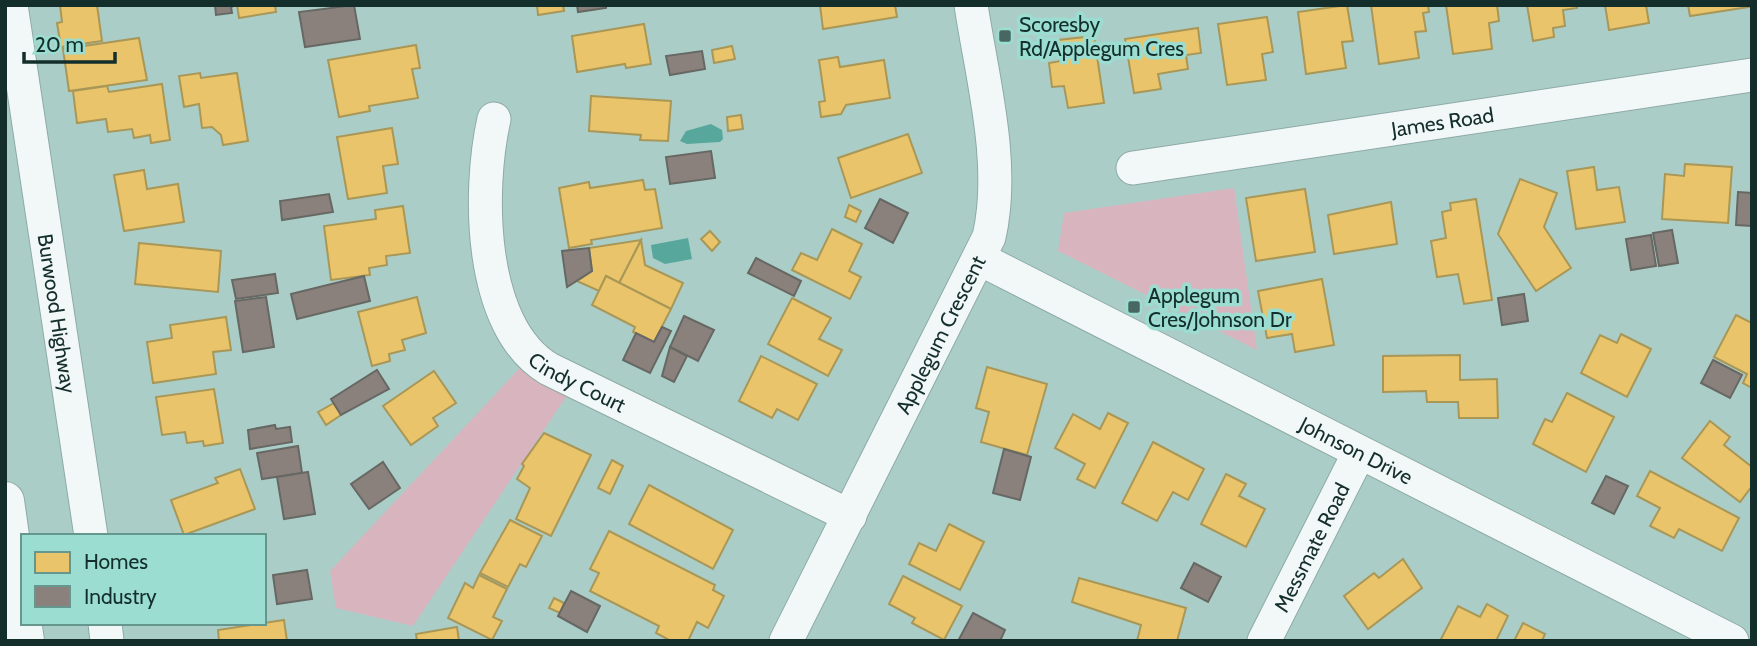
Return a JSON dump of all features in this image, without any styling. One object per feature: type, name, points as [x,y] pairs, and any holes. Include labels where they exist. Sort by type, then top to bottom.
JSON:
[{"type":"highway","points":[[5,501],[21,619]]},
{"type":"street","name":"Burwood Highway","points":[[12,5],[15,83],[91,534]]},
{"type":"street","name":"Applegum Crescent","points":[[786,641],[980,258],[995,213],[995,164],[971,5]]},
{"type":"street","name":"James Road","points":[[1133,168],[1752,75]]},
{"type":"street","name":"Cindy Court","points":[[494,119],[483,187],[489,245],[504,314],[514,336],[531,356],[549,369],[850,516]]},
{"type":"street","name":"Johnson Drive","points":[[980,258],[1732,641]]},
{"type":"street","name":"Messmate Road","points":[[1264,641],[1359,453]]},
{"type":"shaded area","points":[[1234,188],[1257,350],[1058,251],[1064,213]]},
{"type":"shaded area","points":[[531,356],[576,382],[413,626],[336,608],[330,571]]},
{"type":"water","points":[[711,124],[722,130],[723,139],[720,142],[687,144],[680,141],[686,131]]},
{"type":"water","points":[[688,238],[692,259],[665,264],[653,258],[651,245]]},
{"type":"building: Homes","points":[[60,5],[97,5],[102,41],[61,47],[57,23],[62,22]]},
{"type":"building: Homes","points":[[237,5],[275,5],[276,12],[239,18]]},
{"type":"building: Homes","points":[[537,5],[563,5],[564,11],[538,15]]},
{"type":"building: Homes","points":[[820,5],[895,5],[897,17],[823,29]]},
{"type":"building: Homes","points":[[1347,5],[1353,41],[1342,42],[1346,68],[1306,74],[1298,12]]},
{"type":"building: Homes","points":[[1371,5],[1428,5],[1429,12],[1423,13],[1426,31],[1415,32],[1419,58],[1379,64]]},
{"type":"building: Homes","points":[[1446,5],[1497,5],[1499,21],[1489,23],[1492,49],[1453,54]]},
{"type":"building: Homes","points":[[1527,5],[1577,5],[1577,8],[1563,10],[1565,26],[1553,28],[1554,37],[1533,41]]},
{"type":"building: Homes","points":[[1605,5],[1646,5],[1649,23],[1609,30]]},
{"type":"building: Homes","points":[[1688,5],[1748,5],[1749,7],[1690,16]]},
{"type":"building: Homes","points":[[1267,17],[1273,52],[1262,54],[1266,80],[1227,85],[1218,24]]},
{"type":"building: Homes","points":[[644,24],[651,64],[626,68],[625,64],[577,72],[572,36]]},
{"type":"building: Homes","points":[[1198,28],[1201,53],[1186,55],[1188,69],[1158,74],[1161,89],[1134,93],[1125,39]]},
{"type":"building: Homes","points":[[1094,36],[1104,103],[1068,108],[1064,86],[1052,87],[1049,63],[1061,61],[1058,40]]},
{"type":"building: Homes","points":[[139,38],[147,80],[69,91],[63,49]]},
{"type":"building: Homes","points":[[416,45],[420,68],[412,69],[418,98],[369,106],[370,111],[339,117],[328,60]]},
{"type":"building: Homes","points":[[732,46],[735,59],[714,63],[712,50]]},
{"type":"building: Homes","points":[[838,57],[840,67],[884,60],[890,98],[846,105],[841,114],[821,117],[819,102],[825,101],[819,60]]},
{"type":"building: Homes","points":[[200,73],[201,78],[237,73],[248,141],[223,145],[221,135],[212,127],[202,128],[199,104],[184,107],[179,76]]},
{"type":"building: Homes","points":[[162,84],[170,140],[151,143],[150,135],[134,138],[132,129],[108,132],[106,119],[77,123],[73,91],[107,86],[109,92]]},
{"type":"building: Homes","points":[[591,96],[671,101],[668,141],[640,140],[641,135],[589,131]]},
{"type":"building: Homes","points":[[741,115],[743,129],[728,131],[727,117]]},
{"type":"building: Homes","points":[[392,128],[398,164],[383,166],[387,193],[348,199],[337,137]]},
{"type":"building: Homes","points":[[908,134],[922,173],[851,198],[838,158]]},
{"type":"building: Homes","points":[[1685,164],[1732,167],[1728,223],[1662,219],[1665,174],[1684,176]]},
{"type":"building: Homes","points":[[1594,167],[1597,190],[1619,187],[1625,222],[1576,229],[1567,171]]},
{"type":"building: Homes","points":[[144,170],[147,189],[178,184],[184,222],[124,231],[114,175]]},
{"type":"building: Homes","points":[[1520,179],[1557,193],[1544,227],[1571,268],[1536,291],[1498,234]]},
{"type":"building: Homes","points":[[643,180],[645,190],[655,189],[662,228],[591,240],[592,244],[569,248],[559,188],[589,182],[590,188]]},
{"type":"building: Homes","points":[[1305,189],[1315,252],[1256,261],[1246,198]]},
{"type":"building: Homes","points":[[1476,199],[1492,300],[1464,304],[1458,274],[1437,277],[1431,241],[1446,238],[1442,212],[1451,210],[1450,203]]},
{"type":"building: Homes","points":[[1391,202],[1397,244],[1334,254],[1328,215]]},
{"type":"building: Homes","points":[[849,205],[861,211],[856,222],[845,217]]},
{"type":"building: Homes","points":[[403,206],[410,253],[386,256],[387,265],[369,268],[370,275],[331,280],[324,226],[376,219],[375,210]]},
{"type":"building: Homes","points":[[832,229],[862,244],[849,271],[861,277],[850,299],[792,270],[801,253],[817,260]]},
{"type":"building: Homes","points":[[710,231],[720,242],[712,251],[701,239]]},
{"type":"building: Homes","points":[[641,240],[645,265],[683,283],[671,309],[619,283]]},
{"type":"building: Homes","points":[[641,240],[619,283],[606,276],[599,291],[577,281],[592,271],[589,248]]},
{"type":"building: Homes","points":[[139,243],[221,251],[218,292],[135,284]]},
{"type":"building: Homes","points":[[606,276],[671,309],[654,342],[633,332],[635,327],[592,305]]},
{"type":"building: Homes","points":[[1322,279],[1334,345],[1295,352],[1292,334],[1267,338],[1258,291]]},
{"type":"building: Homes","points":[[417,297],[426,333],[402,340],[405,350],[389,354],[390,361],[372,366],[358,312]]},
{"type":"building: Homes","points":[[792,298],[831,318],[819,339],[842,350],[828,376],[768,344]]},
{"type":"building: Homes","points":[[1736,315],[1752,323],[1752,388],[1743,383],[1747,374],[1714,357]]},
{"type":"building: Homes","points":[[226,317],[231,350],[213,352],[216,374],[153,383],[147,342],[172,338],[170,325]]},
{"type":"building: Homes","points":[[1621,334],[1651,349],[1627,397],[1581,373],[1600,335],[1617,343]]},
{"type":"building: Homes","points":[[1460,355],[1460,380],[1497,379],[1498,418],[1459,418],[1458,402],[1427,402],[1426,391],[1383,392],[1383,356]]},
{"type":"building: Homes","points":[[761,356],[817,384],[798,420],[777,409],[772,418],[739,401]]},
{"type":"building: Homes","points":[[987,367],[1047,384],[1027,455],[981,442],[989,412],[976,408]]},
{"type":"building: Homes","points":[[434,371],[456,403],[433,418],[438,426],[411,445],[383,406]]},
{"type":"building: Homes","points":[[214,389],[223,443],[204,446],[203,441],[187,443],[185,432],[162,435],[156,397]]},
{"type":"building: Homes","points":[[1567,393],[1614,417],[1586,472],[1533,444],[1545,419],[1552,422]]},
{"type":"building: Homes","points":[[334,403],[341,415],[326,425],[318,412]]},
{"type":"building: Homes","points":[[1108,413],[1128,423],[1095,488],[1077,479],[1085,464],[1055,448],[1073,414],[1100,429]]},
{"type":"building: Homes","points":[[1710,421],[1730,437],[1724,445],[1752,467],[1752,486],[1740,502],[1682,458]]},
{"type":"building: Homes","points":[[544,433],[591,455],[551,536],[516,519],[530,488],[517,479],[524,466],[522,464]]},
{"type":"building: Homes","points":[[1153,442],[1204,469],[1188,500],[1173,492],[1157,521],[1122,503]]},
{"type":"building: Homes","points":[[612,460],[623,466],[610,494],[598,488]]},
{"type":"building: Homes","points":[[240,469],[255,509],[184,534],[171,500],[218,483],[215,478]]},
{"type":"building: Homes","points":[[1650,471],[1739,518],[1722,551],[1679,529],[1674,538],[1650,526],[1660,508],[1637,496]]},
{"type":"building: Homes","points":[[1226,474],[1246,484],[1239,496],[1265,509],[1246,547],[1201,524]]},
{"type":"building: Homes","points":[[649,485],[733,530],[713,569],[629,524]]},
{"type":"building: Homes","points":[[510,520],[542,536],[526,567],[520,564],[508,587],[480,573]]},
{"type":"building: Homes","points":[[949,524],[984,542],[960,590],[909,564],[919,543],[936,551]]},
{"type":"building: Homes","points":[[609,531],[715,585],[713,590],[724,596],[708,628],[697,622],[688,641],[671,641],[656,633],[659,626],[590,591],[599,573],[590,569]]},
{"type":"building: Homes","points":[[1403,559],[1422,588],[1368,629],[1344,596],[1374,573],[1379,578]]},
{"type":"building: Homes","points":[[479,575],[507,589],[493,617],[502,621],[492,640],[448,618],[465,583],[473,588]]},
{"type":"building: Homes","points":[[903,576],[962,606],[944,640],[912,623],[915,618],[889,604]]},
{"type":"building: Homes","points":[[1079,578],[1186,608],[1177,641],[1137,641],[1141,625],[1072,602]]},
{"type":"building: Homes","points":[[554,598],[564,603],[560,613],[549,608]]},
{"type":"building: Homes","points":[[1487,604],[1508,616],[1496,641],[1440,641],[1458,606],[1480,617]]},
{"type":"building: Homes","points":[[284,620],[287,641],[219,641],[218,630],[266,625],[266,623]]},
{"type":"building: Homes","points":[[1523,623],[1545,634],[1542,641],[1514,641]]},
{"type":"building: Homes","points":[[457,627],[459,641],[417,641],[416,634]]},
{"type":"building: Industry","points":[[215,5],[236,5],[231,7],[232,13],[216,15]]},
{"type":"building: Industry","points":[[354,5],[360,39],[305,47],[299,12]]},
{"type":"building: Industry","points":[[577,5],[606,5],[606,8],[578,12]]},
{"type":"building: Industry","points":[[702,51],[705,69],[670,75],[666,56]]},
{"type":"building: Industry","points":[[711,151],[715,178],[670,184],[666,157]]},
{"type":"building: Industry","points":[[1738,192],[1752,193],[1752,226],[1736,225]]},
{"type":"building: Industry","points":[[329,194],[333,212],[282,220],[280,201]]},
{"type":"building: Industry","points":[[880,199],[908,213],[893,243],[865,228]]},
{"type":"building: Industry","points":[[1672,230],[1678,263],[1659,266],[1653,233]]},
{"type":"building: Industry","points":[[1651,235],[1656,266],[1631,270],[1626,239]]},
{"type":"building: Industry","points":[[589,248],[592,271],[567,287],[562,251]]},
{"type":"building: Industry","points":[[756,258],[801,281],[794,296],[748,273]]},
{"type":"building: Industry","points":[[275,274],[278,293],[236,299],[232,280]]},
{"type":"building: Industry","points":[[364,276],[370,301],[297,319],[291,294]]},
{"type":"building: Industry","points":[[1524,294],[1528,321],[1502,325],[1498,298]]},
{"type":"building: Industry","points":[[266,297],[274,347],[243,352],[235,301]]},
{"type":"building: Industry","points":[[684,316],[714,330],[698,361],[670,347]]},
{"type":"building: Industry","points":[[662,327],[671,331],[650,373],[623,360],[636,333],[654,342]]},
{"type":"building: Industry","points":[[670,347],[687,356],[674,382],[662,376]]},
{"type":"building: Industry","points":[[1713,360],[1742,375],[1730,398],[1701,383]]},
{"type":"building: Industry","points":[[377,370],[389,389],[341,415],[331,399]]},
{"type":"building: Industry","points":[[275,425],[276,429],[290,427],[292,442],[250,449],[248,430]]},
{"type":"building: Industry","points":[[298,446],[302,473],[262,479],[257,453]]},
{"type":"building: Industry","points":[[1004,449],[1031,457],[1020,500],[993,493]]},
{"type":"building: Industry","points":[[383,462],[400,488],[369,509],[351,484]]},
{"type":"building: Industry","points":[[308,472],[315,514],[284,519],[277,477]]},
{"type":"building: Industry","points":[[1606,476],[1628,486],[1614,514],[1592,503]]},
{"type":"building: Industry","points":[[1194,563],[1221,577],[1208,602],[1181,588]]},
{"type":"building: Industry","points":[[307,570],[312,599],[277,604],[273,575]]},
{"type":"building: Industry","points":[[571,591],[600,606],[587,632],[558,616]]},
{"type":"building: Industry","points":[[973,613],[1005,630],[1000,641],[958,641]]},
{"type":"place","name":"Scoresby Rd/Applegum Cres","points":[[1005,36]]},
{"type":"place","name":"Applegum Cres/Johnson Dr","points":[[1134,307]]}]
